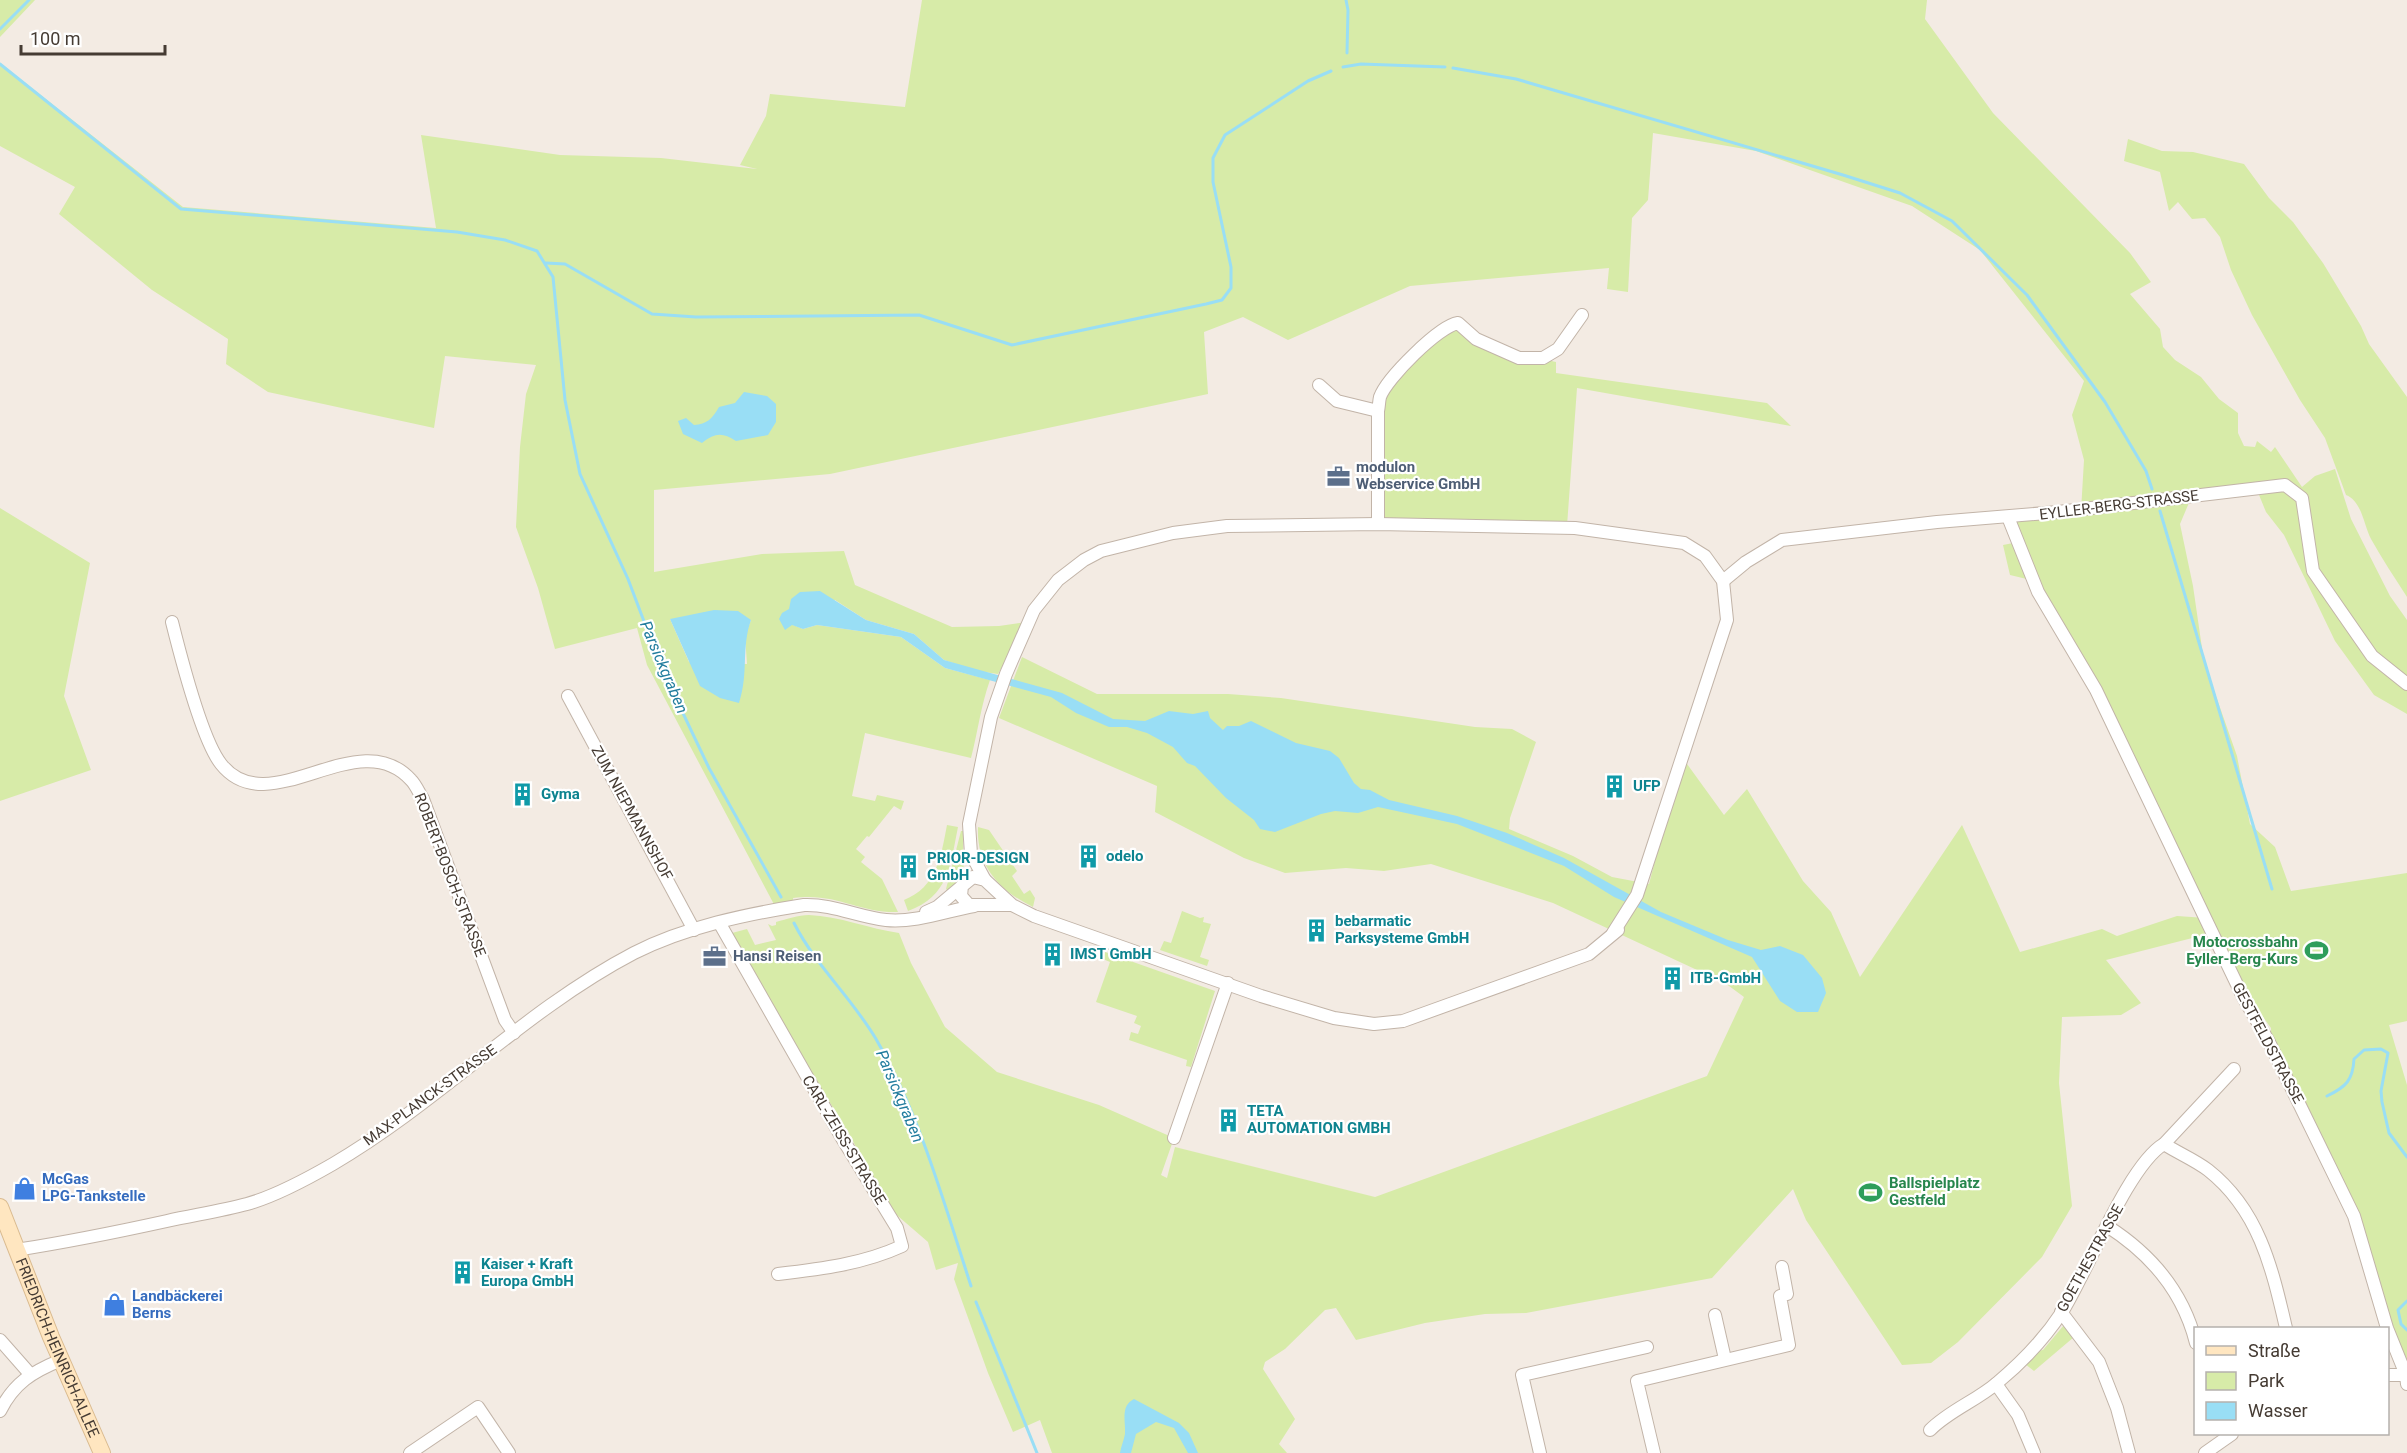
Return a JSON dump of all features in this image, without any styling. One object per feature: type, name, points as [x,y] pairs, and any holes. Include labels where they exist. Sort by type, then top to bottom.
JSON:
[{"type":"main road","name":"FRIEDRICH-HEINRICH-ALLEE","points":[[0,1207],[61,1360],[102,1453]]},
{"type":"street","points":[[1378,524],[1380,396],[1421,348],[1449,325],[1458,323],[1476,339],[1519,358],[1543,358],[1558,349],[1582,315]]},
{"type":"street","points":[[1319,385],[1337,401],[1378,411]]},
{"type":"street","name":"EYLLER-BERG-STRASSE","points":[[1723,580],[1746,562],[1782,540],[2285,485],[2302,498],[2313,571],[2372,656],[2407,684]]},
{"type":"street","name":"GESTFELDSTRASSE","points":[[2008,517],[2038,592],[2096,690],[2243,997],[2269,1042],[2354,1216],[2387,1327]]},
{"type":"street","points":[[912,918],[937,907],[963,884],[973,877],[987,884],[1012,905],[1105,942],[1261,996],[1354,1023],[1374,1024],[1402,1021],[1589,954],[1623,926],[1637,895],[1726,620],[1723,580],[1705,556],[1684,543],[1551,525],[1378,524],[1209,527],[1135,541],[1101,551],[1084,560],[1058,580],[1034,610],[991,717],[969,824],[971,854],[963,884],[963,899],[977,906]]},
{"type":"street","name":"ROBERT-BOSCH-STRASSE","points":[[172,622],[207,738],[222,766],[238,779],[258,784],[276,783],[361,760],[377,761],[394,767],[411,780],[423,800],[505,1020],[514,1033]]},
{"type":"street","name":"ZUM NIEPMANNSHOF","points":[[568,696],[694,930]]},
{"type":"street","points":[[971,854],[987,884],[989,897],[977,906]]},
{"type":"street","name":"MAX-PLANCK-STRASSE","points":[[16,1250],[76,1241],[248,1203],[294,1184],[333,1164],[407,1115],[584,982],[634,953],[694,930],[794,906],[821,904],[886,920],[912,918]]},
{"type":"street","points":[[912,918],[977,906],[1012,905]]},
{"type":"street","name":"CARL-ZEISS-STRASSE","points":[[720,924],[842,1138],[897,1228],[902,1246],[884,1254],[836,1268],[778,1274]]},
{"type":"street","points":[[1174,1138],[1228,983]]},
{"type":"street","name":"GOETHESTRASSE","points":[[1930,1430],[1942,1417],[1996,1384],[2029,1353],[2061,1312],[2107,1226],[2154,1150],[2164,1144],[2234,1070]]},
{"type":"street","points":[[2164,1144],[2207,1170],[2234,1194],[2256,1228],[2273,1270],[2286,1327]]},
{"type":"street","points":[[2107,1226],[2134,1244],[2159,1268],[2186,1313],[2194,1337]]},
{"type":"street","points":[[1653,1453],[1637,1381],[1789,1345],[1780,1296],[1787,1293],[1782,1267]]},
{"type":"street","points":[[2061,1312],[2099,1362],[2117,1408],[2128,1453]]},
{"type":"street","points":[[1715,1315],[1725,1359]]},
{"type":"street","name":"GESTFELDSTRASSE","points":[[2389,1333],[2407,1375],[2407,1384]]},
{"type":"street","points":[[0,1340],[30,1374]]},
{"type":"street","points":[[1539,1453],[1522,1375],[1647,1347]]},
{"type":"street","points":[[0,1412],[12,1389],[30,1374],[61,1360]]},
{"type":"street","points":[[2389,1376],[2407,1375]]},
{"type":"street","points":[[1996,1384],[2018,1415],[2034,1453]]},
{"type":"street","points":[[410,1453],[478,1407],[509,1453]]},
{"type":"street","points":[[2205,1453],[2219,1438]]},
{"type":"green space","points":[[0,0],[35,0],[0,37]]},
{"type":"green space","points":[[922,0],[1927,0],[1925,19],[1993,113],[2130,253],[2151,282],[2130,294],[2160,329],[2163,347],[2175,360],[2201,377],[2219,399],[2238,413],[2238,433],[2244,446],[2255,447],[2257,441],[2271,452],[2275,447],[2302,487],[2315,476],[2335,469],[2351,519],[2390,596],[2407,620],[2407,714],[2374,695],[2335,641],[2284,535],[2266,512],[2257,490],[2191,498],[2180,524],[2193,586],[2204,662],[2237,756],[2250,824],[2275,847],[2291,891],[2407,873],[2407,1021],[2389,1025],[2407,1085],[2407,1375],[2367,1253],[2271,1044],[2271,1028],[2247,995],[2212,933],[2106,960],[2141,1003],[2121,1015],[2062,1017],[2059,1083],[2072,1206],[2042,1257],[1958,1342],[1931,1363],[1902,1365],[1806,1220],[1793,1189],[1712,1278],[1526,1313],[1485,1314],[1425,1323],[1356,1340],[1336,1308],[1325,1310],[1285,1349],[1265,1362],[1263,1369],[1295,1419],[1279,1444],[1287,1453],[1052,1453],[1040,1420],[1013,1432],[988,1373],[954,1279],[958,1263],[936,1270],[928,1242],[884,1204],[851,1137],[797,1049],[732,933],[747,929],[755,945],[776,940],[768,924],[772,926],[776,925],[776,922],[809,915],[899,933],[911,963],[945,1027],[997,1072],[1099,1105],[1174,1138],[1161,1175],[1167,1178],[1175,1147],[1375,1197],[1707,1076],[1744,997],[1725,983],[1553,903],[1431,864],[1384,871],[1346,868],[1285,873],[1244,858],[1155,812],[1157,786],[999,718],[1022,657],[1097,694],[1228,694],[1281,698],[1475,727],[1512,729],[1536,742],[1510,818],[1509,829],[1573,856],[1612,877],[1649,884],[1682,757],[1724,815],[1747,789],[1803,881],[1831,912],[1860,977],[1962,825],[2020,952],[2102,929],[2117,936],[2177,916],[2206,918],[2035,581],[2010,575],[2003,545],[2018,542],[2009,517],[2081,511],[2084,460],[2072,415],[2084,381],[1980,250],[1912,206],[1756,151],[1653,133],[1648,200],[1632,218],[1628,292],[1607,289],[1609,268],[1410,286],[1288,340],[1243,317],[1204,332],[1208,394],[830,474],[654,490],[654,572],[762,554],[844,551],[855,585],[952,627],[999,626],[1027,622],[998,674],[977,671],[944,660],[914,634],[866,620],[835,600],[793,625],[803,629],[817,625],[901,637],[945,668],[990,680],[971,758],[865,733],[852,796],[875,801],[877,795],[904,801],[901,810],[894,806],[856,849],[865,857],[861,862],[882,879],[898,912],[808,897],[793,898],[794,907],[777,910],[647,665],[637,628],[555,649],[538,588],[516,527],[520,447],[526,394],[536,365],[445,356],[434,428],[268,392],[226,364],[228,339],[152,290],[59,214],[75,187],[0,146],[0,63],[183,207],[436,228],[421,135],[560,155],[661,158],[757,169],[740,165],[766,116],[770,94],[905,107]],"holes":[[[670,619],[751,620],[745,636],[747,664],[689,662]]]},
{"type":"green space","points":[[2128,139],[2162,151],[2193,152],[2244,164],[2269,198],[2293,222],[2323,263],[2361,326],[2369,344],[2407,397],[2407,597],[2371,539],[2359,508],[2346,495],[2325,438],[2300,400],[2252,315],[2231,270],[2220,237],[2205,218],[2192,219],[2178,202],[2169,211],[2160,172],[2124,161]]},
{"type":"green space","points":[[1449,325],[1496,349],[1556,362],[1556,373],[1767,403],[1791,426],[1577,388],[1567,526],[1378,524],[1380,396]]},
{"type":"green space","points":[[0,508],[90,563],[64,696],[91,770],[0,801]]},
{"type":"green space","points":[[947,825],[958,827],[953,854],[945,878],[932,897],[922,905],[908,911],[904,900],[924,887],[931,879],[939,859]]},
{"type":"green space","points":[[978,827],[989,830],[1017,871],[1012,876],[1024,894],[1030,890],[1035,898],[1033,907],[1010,893],[992,876],[981,854]]},
{"type":"green space","points":[[961,831],[964,831],[963,870],[957,885],[950,893],[946,889]]},
{"type":"green space","points":[[1182,911],[1200,918],[1204,917],[1203,922],[1211,924],[1200,957],[1209,960],[1207,966],[1160,950],[1164,941],[1171,943]]},
{"type":"green space","points":[[1105,952],[1215,991],[1191,1067],[1186,1066],[1187,1060],[1129,1040],[1131,1032],[1138,1034],[1141,1026],[1134,1023],[1137,1016],[1096,1002],[1110,962],[1103,959]]},
{"type":"green space","points":[[2064,1325],[2074,1337],[2034,1371],[2025,1364],[2036,1351],[2043,1350]]},
{"type":"water","points":[[744,392],[767,396],[776,404],[776,422],[768,435],[736,441],[719,435],[702,443],[683,434],[678,421],[686,418],[694,425],[706,422],[719,407],[735,403]]},
{"type":"water","points":[[820,591],[866,620],[914,634],[944,660],[1062,693],[1113,719],[1145,721],[1169,711],[1193,714],[1208,711],[1210,718],[1223,730],[1227,726],[1239,726],[1251,721],[1296,743],[1330,751],[1339,758],[1354,783],[1361,789],[1370,790],[1389,800],[1457,816],[1507,833],[1564,858],[1661,912],[1728,940],[1761,950],[1780,946],[1803,955],[1822,978],[1826,993],[1818,1012],[1797,1012],[1780,1001],[1752,957],[1614,897],[1564,866],[1457,824],[1378,807],[1358,813],[1335,811],[1321,814],[1275,832],[1260,829],[1254,820],[1226,798],[1195,766],[1187,763],[1173,747],[1147,733],[1127,727],[1109,727],[1076,713],[1051,697],[945,668],[901,637],[817,625],[803,629],[792,625],[785,630],[779,619],[782,613],[789,609],[791,599],[800,592]]},
{"type":"water","points":[[714,610],[738,611],[751,620],[746,640],[744,681],[739,703],[720,698],[700,686],[670,619]]},
{"type":"water","points":[[1134,1399],[1179,1423],[1189,1433],[1198,1453],[1188,1453],[1174,1428],[1156,1422],[1136,1434],[1131,1453],[1120,1453],[1125,1434],[1125,1410]]},
{"type":"waterway","points":[[0,29],[29,0]]},
{"type":"waterway","points":[[1346,0],[1348,10],[1347,53]]},
{"type":"waterway","points":[[0,64],[181,209],[457,232],[505,240],[537,251],[553,277],[565,400],[580,474],[628,579],[662,669],[709,768],[781,897]]},
{"type":"waterway","points":[[1343,67],[1361,64],[1445,67]]},
{"type":"waterway","points":[[1453,68],[1516,79],[1843,175],[1900,193],[1952,221],[2027,295],[2105,402],[2146,471],[2152,489]]},
{"type":"waterway","points":[[546,263],[565,264],[652,314],[696,317],[919,315],[1012,345],[1206,304],[1222,300],[1231,288],[1231,267],[1213,182],[1213,158],[1225,135],[1308,81],[1331,71]]},
{"type":"waterway","points":[[2160,511],[2272,889]]},
{"type":"waterway","name":"Parsickgraben","points":[[794,923],[812,953],[856,1009],[892,1068],[930,1160],[971,1286]]},
{"type":"waterway","points":[[2327,1096],[2347,1082],[2352,1072],[2354,1059],[2364,1050],[2381,1049],[2388,1053],[2381,1091],[2382,1102],[2389,1133],[2407,1157]]},
{"type":"waterway","points":[[2407,1301],[2398,1310],[2401,1324],[2407,1330]]},
{"type":"waterway","name":"Parsickgraben","points":[[976,1302],[1037,1453]]},
{"type":"place","name":"modulon Webservice GmbH","points":[[1338,476]]},
{"type":"place","name":"UFP","points":[[1615,786]]},
{"type":"place","name":"Gyma","points":[[523,794]]},
{"type":"place","name":"odelo","points":[[1088,856]]},
{"type":"place","name":"PRIOR-DESIGN GmbH","points":[[909,867]]},
{"type":"place","name":"bebarmatic Parksysteme GmbH","points":[[1317,930]]},
{"type":"place","name":"Motocrossbahn Eyller-Berg-Kurs","points":[[2316,951]]},
{"type":"place","name":"IMST GmbH","points":[[1052,954]]},
{"type":"place","name":"Hansi Reisen","points":[[715,956]]},
{"type":"place","name":"ITB-GmbH","points":[[1672,978]]},
{"type":"place","name":"TETA AUTOMATION GMBH","points":[[1229,1120]]},
{"type":"place","name":"McGas LPG-Tankstelle","points":[[24,1188]]},
{"type":"place","name":"Ballspielplatz Gestfeld","points":[[1871,1192]]},
{"type":"place","name":"Kaiser + Kraft Europa GmbH","points":[[463,1273]]},
{"type":"place","name":"Landbäckerei Berns","points":[[114,1305]]}]
